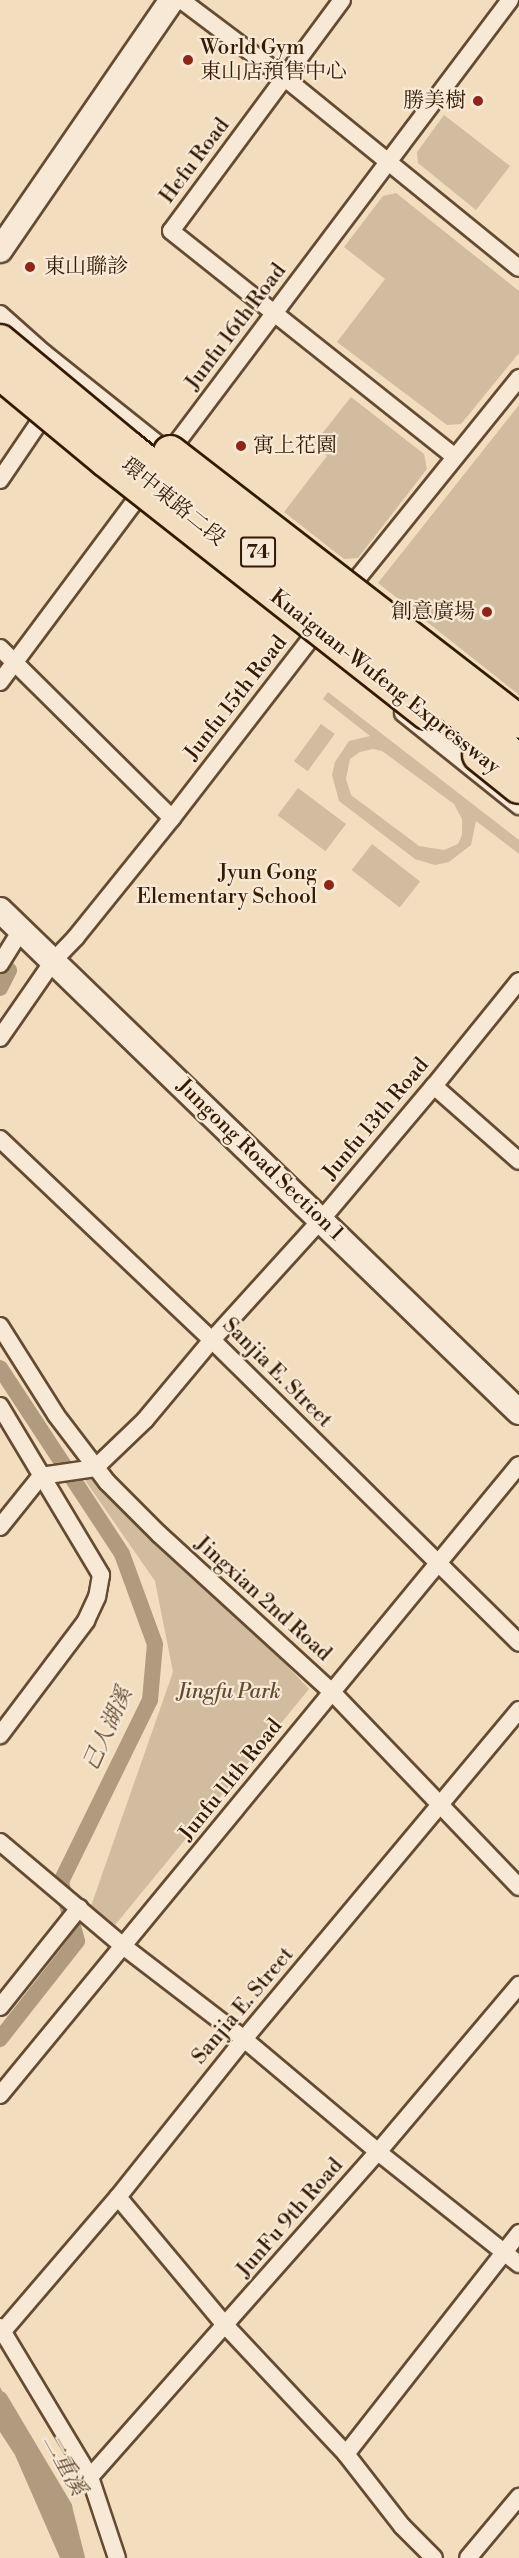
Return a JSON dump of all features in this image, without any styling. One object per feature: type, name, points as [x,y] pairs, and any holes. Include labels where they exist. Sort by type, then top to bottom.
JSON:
[{"type":"highway","name":"Kuaiguan-Wufeng Expressway","points":[[0,341],[129,448],[519,760]]},
{"type":"highway","name":"Kuaiguan-Wufeng Expressway","points":[[0,373],[123,474],[519,787]]},
{"type":"highway","name":"74","points":[[170,452],[519,722]]},
{"type":"main road","points":[[0,250],[172,0]]},
{"type":"main road","name":"Jungong Road Section 1","points":[[0,910],[519,1412]]},
{"type":"street","points":[[181,0],[285,78],[519,268]]},
{"type":"street","name":"Hefu Road","points":[[342,0],[171,231],[455,457]]},
{"type":"street","name":"Junfu 16th Road","points":[[0,682],[510,0]]},
{"type":"street","name":"環中東路二段","points":[[0,314],[44,353],[170,452],[216,500],[519,736]]},
{"type":"street","name":"Junfu 15th Road","points":[[54,960],[76,937],[172,818],[354,581],[519,378]]},
{"type":"street","name":"環中東路二段","points":[[0,384],[134,501],[519,806]]},
{"type":"street","points":[[0,480],[40,421]]},
{"type":"street","name":"環中東路二段","points":[[170,452],[228,484],[354,581],[455,668],[519,736]]},
{"type":"street","points":[[0,648],[172,818]]},
{"type":"street","points":[[0,964],[21,930]]},
{"type":"street","points":[[0,1038],[54,960]]},
{"type":"street","name":"Junfu 13th Road","points":[[94,1468],[146,1420],[212,1340],[321,1220],[519,981]]},
{"type":"street","points":[[434,1086],[519,1161]]},
{"type":"street","name":"Sanjia E. Street","points":[[0,1139],[212,1340],[519,1643]]},
{"type":"street","name":"Jingxian 2nd Road","points":[[0,1326],[34,1383],[94,1468],[159,1534],[332,1692],[519,1887]]},
{"type":"street","points":[[0,1406],[101,1575],[97,1597],[86,1621],[0,1735]]},
{"type":"street","name":"Junfu 11th Road","points":[[0,2095],[519,1465]]},
{"type":"street","points":[[0,1527],[41,1476],[94,1468]]},
{"type":"street","name":"Sanjia E. Street","points":[[1,2329],[118,2197],[244,2039],[519,1710]]},
{"type":"street","points":[[0,1842],[123,1946],[244,2039],[378,2152],[519,2264]]},
{"type":"street","points":[[0,2007],[79,1908]]},
{"type":"street","name":"JunFu 9th Road","points":[[90,2477],[378,2152],[519,1985]]},
{"type":"street","points":[[118,2197],[226,2326],[346,2454],[402,2526],[434,2558]]},
{"type":"street","points":[[346,2454],[519,2233]]},
{"type":"street","points":[[1,2329],[90,2477],[117,2558]]},
{"type":"street","points":[[468,2558],[519,2497]]},
{"type":"green space","points":[[444,115],[510,166],[476,210],[418,163],[417,152]]},
{"type":"green space","points":[[396,193],[519,291],[519,353],[461,424],[447,425],[337,342],[385,279],[344,247],[383,196]]},
{"type":"green space","points":[[351,397],[424,454],[427,469],[358,558],[344,559],[284,512],[327,456],[313,445]]},
{"type":"green space","points":[[519,405],[519,695],[378,583]]},
{"type":"green space","points":[[328,692],[519,840],[519,854],[476,821],[471,845],[449,862],[435,865],[415,859],[339,801],[332,775],[335,762],[349,741],[370,736],[323,699]],"holes":[[[373,749],[382,751],[454,804],[462,819],[462,835],[458,844],[444,850],[419,846],[351,795],[346,779],[350,759],[360,752]]]},
{"type":"green space","points":[[321,724],[335,734],[308,771],[294,761]]},
{"type":"green space","points":[[298,788],[346,824],[325,851],[278,815]]},
{"type":"green space","points":[[372,844],[420,882],[400,908],[352,870]]},
{"type":"green space","name":"Jingfu Park","points":[[85,1457],[95,1460],[309,1689],[115,1925],[91,1906],[173,1672],[155,1581],[80,1473],[77,1467]]},
{"type":"shaded area","name":"二重溪","points":[[0,2387],[31,2450],[78,2558],[60,2558],[15,2455],[0,2432]]},
{"type":"waterway","name":"己人湖溪","points":[[0,988],[9,970]]},
{"type":"waterway","name":"己人湖溪","points":[[0,1368],[122,1554],[155,1644],[150,1700],[61,1882],[77,1941],[0,2039]]},
{"type":"waterway","name":"二重溪","points":[[0,2399],[64,2507],[77,2558]]},
{"type":"place","name":"World Gym 東山店預售中心","points":[[188,60]]},
{"type":"place","name":"勝美樹","points":[[478,101]]},
{"type":"place","name":"東山聯診","points":[[30,267]]},
{"type":"place","name":"寓上花園","points":[[241,446]]},
{"type":"place","name":"創意廣場","points":[[487,612]]},
{"type":"place","name":"Jyun Gong Elementary School","points":[[329,885]]}]
